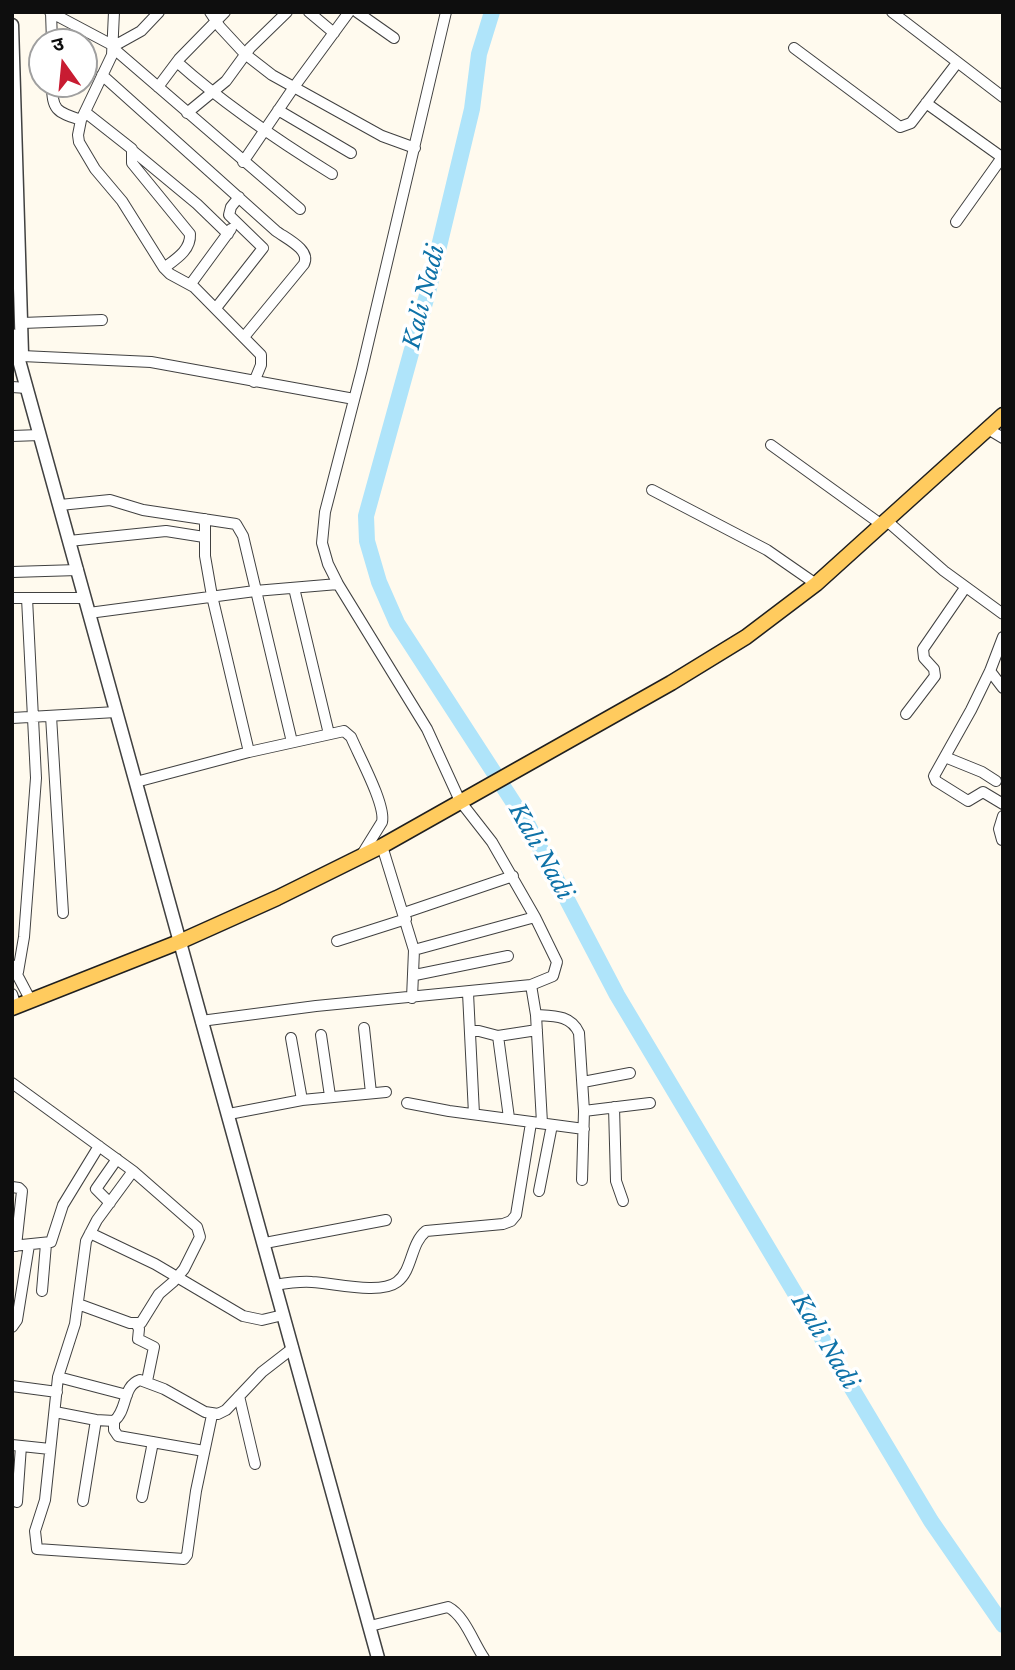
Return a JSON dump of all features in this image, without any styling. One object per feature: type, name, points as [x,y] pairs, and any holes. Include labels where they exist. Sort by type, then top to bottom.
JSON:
[{"type":"main road","points":[[13,1003],[30,1000],[179,942],[277,898],[382,846],[671,683],[746,637],[816,584],[1003,415]]},
{"type":"street","points":[[50,12],[113,47],[300,209]]},
{"type":"street","points":[[114,12],[113,47],[83,116],[78,135],[84,152],[139,226],[164,268],[190,285],[216,308],[261,359],[254,382]]},
{"type":"street","points":[[113,47],[141,31],[159,12]]},
{"type":"street","points":[[158,87],[213,17],[225,12]]},
{"type":"street","points":[[187,113],[226,81],[245,54],[286,12]]},
{"type":"street","points":[[309,12],[334,33]]},
{"type":"street","points":[[201,1021],[316,1006],[531,985],[554,976],[556,970],[554,953],[513,876],[338,584],[322,543],[321,533],[446,12]]},
{"type":"street","points":[[892,12],[1003,97]]},
{"type":"street","points":[[243,162],[334,33],[357,13],[394,38]]},
{"type":"street","points":[[213,17],[245,54],[272,75],[382,136],[415,148]]},
{"type":"street","points":[[12,25],[22,363]]},
{"type":"street","points":[[794,48],[900,127],[911,123],[957,63]]},
{"type":"street","points":[[177,62],[212,93],[263,131],[332,174]]},
{"type":"street","points":[[102,75],[307,257],[244,337]]},
{"type":"street","points":[[54,98],[55,108],[60,113],[83,116],[115,134],[228,234]]},
{"type":"street","points":[[926,103],[1002,157],[956,222]]},
{"type":"street","points":[[278,110],[351,153]]},
{"type":"street","points":[[133,151],[132,163],[190,234],[190,243],[164,268]]},
{"type":"street","points":[[216,308],[262,252],[262,246],[229,215],[239,197]]},
{"type":"street","points":[[190,285],[237,222]]},
{"type":"street","points":[[22,323],[102,320]]},
{"type":"street","points":[[12,335],[22,363],[378,1658]]},
{"type":"street","points":[[22,363],[151,362],[354,399]]},
{"type":"street","points":[[12,387],[27,388]]},
{"type":"street","points":[[988,429],[1003,438]]},
{"type":"street","points":[[12,436],[40,435]]},
{"type":"street","points":[[771,446],[884,523],[965,588],[1003,614]]},
{"type":"street","points":[[652,490],[777,556],[816,584]]},
{"type":"street","points":[[60,505],[110,500],[143,510],[230,522],[240,529],[292,742]]},
{"type":"street","points":[[205,519],[204,537],[212,596],[249,752]]},
{"type":"street","points":[[69,541],[166,531],[204,537]]},
{"type":"street","points":[[12,572],[78,570]]},
{"type":"street","points":[[89,612],[256,591],[338,584]]},
{"type":"street","points":[[293,588],[329,734]]},
{"type":"street","points":[[906,714],[935,676],[934,668],[924,658],[923,649],[965,588]]},
{"type":"street","points":[[12,598],[85,598]]},
{"type":"street","points":[[27,598],[36,778],[35,812],[24,937],[15,969],[30,1000]]},
{"type":"street","points":[[999,782],[968,801],[936,781],[934,776],[990,671],[1003,637]]},
{"type":"street","points":[[990,671],[1003,688]]},
{"type":"street","points":[[12,718],[116,712]]},
{"type":"street","points":[[51,716],[63,913]]},
{"type":"street","points":[[136,782],[249,752],[344,731],[348,733],[382,809],[383,822],[361,857]]},
{"type":"street","points":[[945,757],[973,767],[999,782]]},
{"type":"street","points":[[980,792],[1003,804]]},
{"type":"street","points":[[1002,840],[999,829],[1003,816]]},
{"type":"street","points":[[382,846],[414,950],[412,998]]},
{"type":"street","points":[[337,941],[513,876]]},
{"type":"street","points":[[414,950],[535,917]]},
{"type":"street","points":[[415,975],[508,956]]},
{"type":"street","points":[[531,985],[547,1124],[539,1191]]},
{"type":"street","points":[[468,993],[474,1114]]},
{"type":"street","points":[[535,1006],[569,1019],[576,1025],[581,1044],[583,1082],[582,1180]]},
{"type":"street","points":[[364,1028],[371,1093]]},
{"type":"street","points":[[470,1031],[498,1036],[537,1030]]},
{"type":"street","points":[[321,1035],[330,1096]]},
{"type":"street","points":[[498,1036],[509,1118]]},
{"type":"street","points":[[291,1038],[302,1100]]},
{"type":"street","points":[[583,1082],[630,1073]]},
{"type":"street","points":[[12,1083],[133,1171],[200,1232],[200,1237],[178,1277],[159,1294],[145,1320],[137,1325]]},
{"type":"street","points":[[229,1114],[330,1096],[386,1092]]},
{"type":"street","points":[[407,1103],[583,1129]]},
{"type":"street","points":[[584,1111],[650,1103]]},
{"type":"street","points":[[614,1107],[616,1181],[623,1201]]},
{"type":"street","points":[[275,1285],[300,1282],[375,1288],[388,1286],[399,1281],[419,1237],[426,1231],[511,1221],[516,1214],[531,1123]]},
{"type":"street","points":[[12,1187],[21,1189],[16,1203],[14,1246],[46,1244],[54,1238],[63,1205],[99,1146]]},
{"type":"street","points":[[110,1203],[96,1189],[117,1159]]},
{"type":"street","points":[[133,1171],[90,1233],[83,1253],[75,1324],[58,1377],[45,1500],[35,1531],[37,1549],[180,1560],[187,1555],[212,1415]]},
{"type":"street","points":[[265,1242],[386,1220]]},
{"type":"street","points":[[90,1233],[178,1277],[253,1320],[283,1315]]},
{"type":"street","points":[[42,1291],[46,1244]]},
{"type":"street","points":[[12,1327],[17,1320],[29,1245]]},
{"type":"street","points":[[78,1304],[137,1325]]},
{"type":"street","points":[[137,1325],[137,1338],[154,1347],[147,1381]]},
{"type":"street","points":[[55,1412],[114,1421],[120,1416],[135,1381],[147,1381],[212,1415],[226,1410],[262,1372],[293,1349]]},
{"type":"street","points":[[58,1377],[127,1395]]},
{"type":"street","points":[[12,1385],[57,1392]]},
{"type":"street","points":[[239,1396],[255,1464]]},
{"type":"street","points":[[83,1502],[96,1420]]},
{"type":"street","points":[[114,1421],[114,1430],[118,1436],[204,1451]]},
{"type":"street","points":[[142,1497],[153,1442]]},
{"type":"street","points":[[16,1502],[17,1445],[50,1449]]},
{"type":"street","points":[[370,1626],[448,1607],[460,1618],[484,1658]]},
{"type":"waterway","name":"Kali Nadi","points":[[492,12],[479,54],[472,109],[429,288],[366,516],[367,541],[379,582],[397,623],[528,825],[617,995],[931,1521],[1003,1625]]}]
